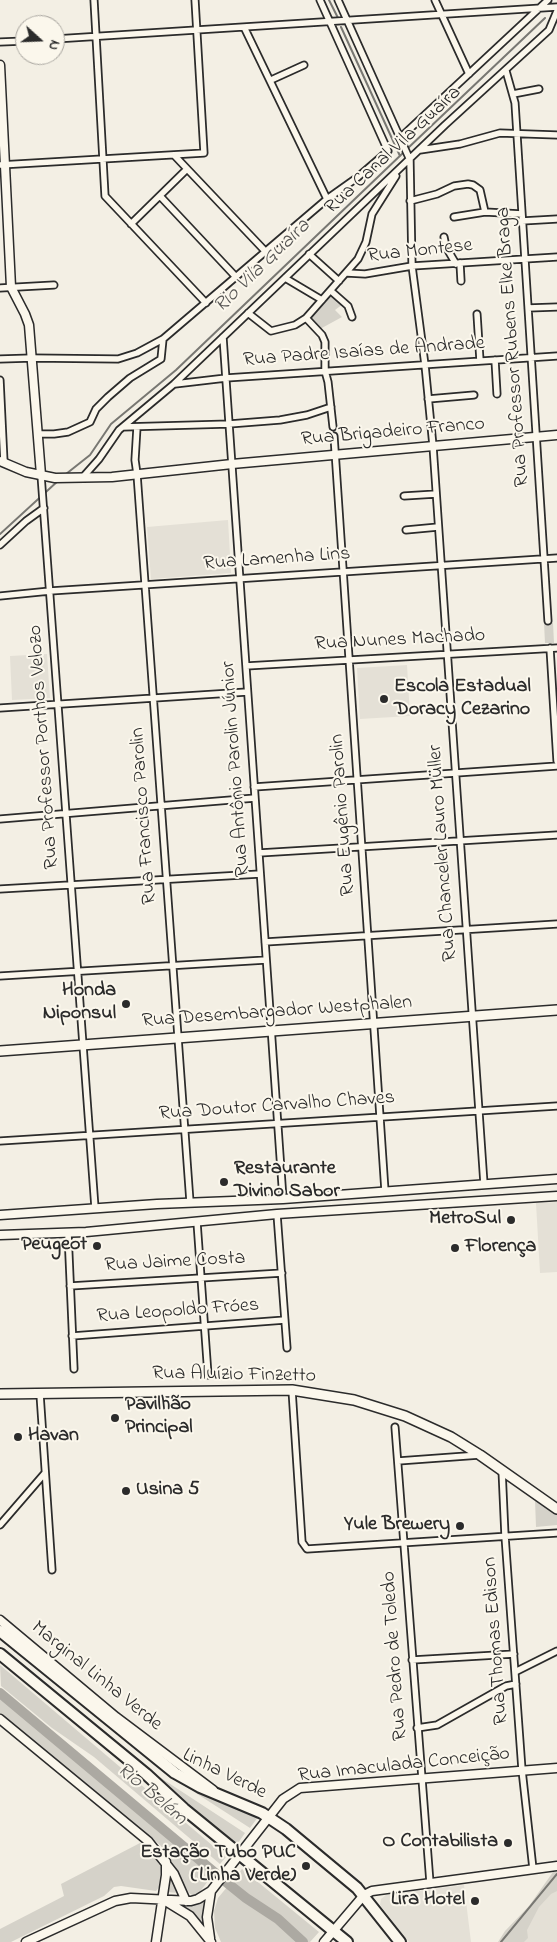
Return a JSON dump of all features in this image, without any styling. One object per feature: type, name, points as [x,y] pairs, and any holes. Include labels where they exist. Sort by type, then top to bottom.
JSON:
[{"type":"highway","name":"Linha Verde","points":[[0,1631],[168,1768],[191,1782],[268,1817],[329,1864],[364,1895],[400,1942]]},
{"type":"highway","name":"Linha Verde","points":[[0,1654],[140,1768],[328,1937],[347,1942]]},
{"type":"main road","name":"Rua Desembargador Westphalen","points":[[0,1051],[557,1010]]},
{"type":"main road","name":"Rua Aluízio Finzetto","points":[[0,1394],[292,1390],[354,1400],[406,1416],[451,1437],[557,1509]]},
{"type":"street","points":[[94,0],[105,196],[206,303]]},
{"type":"street","points":[[2,165],[204,153],[194,0]]},
{"type":"street","points":[[320,0],[330,22]]},
{"type":"street","points":[[338,0],[409,157]]},
{"type":"street","points":[[435,0],[469,74]]},
{"type":"street","points":[[535,0],[539,8]]},
{"type":"street","name":"Rua Canal Vila Guaíra","points":[[400,138],[548,0]]},
{"type":"street","points":[[65,38],[557,7]]},
{"type":"street","name":"Rua Canal Vila Guaíra","points":[[88,477],[116,433],[122,427],[174,384],[399,170],[409,157],[420,150],[468,103],[506,71],[549,30],[557,11]]},
{"type":"street","name":"Rua Canal Vila Guaíra","points":[[0,359],[118,359],[137,353],[163,339],[327,199],[358,178],[388,151],[330,22]]},
{"type":"street","points":[[244,27],[327,199]]},
{"type":"street","points":[[0,42],[15,41]]},
{"type":"street","points":[[0,65],[4,226],[11,287]]},
{"type":"street","points":[[271,80],[304,65]]},
{"type":"street","name":"Rua Professor Rubens Elke Braga","points":[[506,71],[513,94],[517,133],[548,622]]},
{"type":"street","points":[[513,94],[539,89]]},
{"type":"street","points":[[420,150],[460,144],[500,134],[557,134]]},
{"type":"street","points":[[174,155],[266,252]]},
{"type":"street","name":"Rua Chanceler Lauro Müller","points":[[409,157],[412,266],[433,446],[484,1184]]},
{"type":"street","points":[[131,224],[187,169]]},
{"type":"street","points":[[248,313],[271,331],[296,325],[306,318],[347,273],[361,254],[372,214],[399,170]]},
{"type":"street","points":[[410,202],[431,196],[454,186],[468,184],[480,190],[485,212]]},
{"type":"street","points":[[160,196],[236,277]]},
{"type":"street","points":[[454,217],[485,212],[557,219]]},
{"type":"street","points":[[444,237],[448,250],[458,264],[461,281]]},
{"type":"street","points":[[309,254],[339,282]]},
{"type":"street","name":"Rua Montese","points":[[347,273],[365,274],[412,266],[557,258]]},
{"type":"street","points":[[285,278],[322,300]]},
{"type":"street","points":[[0,288],[54,285]]},
{"type":"street","name":"Rua Professor Porthos Velozo","points":[[11,287],[27,319],[32,358],[95,1208]]},
{"type":"street","points":[[331,290],[346,303],[352,316]]},
{"type":"street","points":[[528,308],[557,307]]},
{"type":"street","points":[[477,314],[480,361]]},
{"type":"street","points":[[306,318],[324,339],[325,372],[328,382],[333,427]]},
{"type":"street","name":"Rua Antônio Parolin Júnior","points":[[223,337],[283,1199]]},
{"type":"street","points":[[38,434],[68,432],[90,422],[96,409],[108,397],[130,378],[161,359],[163,339]]},
{"type":"street","name":"Rua Padre Isaías de Andrade","points":[[174,384],[226,378],[557,356]]},
{"type":"street","points":[[495,360],[497,394]]},
{"type":"street","points":[[0,380],[2,461]]},
{"type":"street","points":[[428,399],[474,395]]},
{"type":"street","points":[[122,427],[229,424],[287,419],[308,415],[331,407]]},
{"type":"street","name":"Rua Francisco Parolin","points":[[137,427],[136,472],[190,1202]]},
{"type":"street","name":"Rua Brigadeiro Franco","points":[[2,461],[41,476],[71,478],[112,472],[136,472],[198,463],[232,464],[557,434]]},
{"type":"street","name":"Rua Eugênio Parolin","points":[[334,436],[385,1191]]},
{"type":"street","points":[[404,496],[436,494]]},
{"type":"street","points":[[0,544],[44,508]]},
{"type":"street","points":[[406,530],[438,527]]},
{"type":"street","name":"Rua Lamenha Lins","points":[[0,596],[50,591],[557,558]]},
{"type":"street","points":[[550,648],[557,761]]},
{"type":"street","name":"Rua Nunes Machado","points":[[246,666],[557,648]]},
{"type":"street","points":[[0,708],[247,692]]},
{"type":"street","points":[[254,787],[557,766]]},
{"type":"street","points":[[0,819],[255,798]]},
{"type":"street","points":[[259,853],[557,835]]},
{"type":"street","points":[[0,889],[260,874]]},
{"type":"street","points":[[265,942],[557,924]]},
{"type":"street","points":[[0,976],[266,960]]},
{"type":"street","name":"Rua Doutor Carvalho Chaves","points":[[0,1141],[557,1106]]},
{"type":"street","points":[[0,1215],[190,1202],[283,1199],[557,1180]]},
{"type":"street","points":[[0,1235],[156,1227],[278,1214],[557,1196]]},
{"type":"street","points":[[278,1214],[287,1348]]},
{"type":"street","points":[[197,1222],[208,1375]]},
{"type":"street","points":[[68,1233],[74,1369]]},
{"type":"street","name":"Rua Jaime Costa","points":[[70,1286],[282,1273]]},
{"type":"street","name":"Rua Leopoldo Fróes","points":[[72,1336],[285,1320]]},
{"type":"street","points":[[292,1390],[302,1542],[305,1548],[312,1550],[556,1532]]},
{"type":"street","points":[[40,1394],[52,1570]]},
{"type":"street","name":"Rua Pedro de Toledo","points":[[395,1427],[430,1882]]},
{"type":"street","points":[[398,1461],[480,1455]]},
{"type":"street","name":"Rua Thomas Edison","points":[[502,1470],[522,1770],[533,1869]]},
{"type":"street","points":[[0,1525],[45,1473]]},
{"type":"street","name":"Marginal Linha Verde","points":[[0,1620],[116,1718],[220,1796]]},
{"type":"street","points":[[515,1672],[557,1651]]},
{"type":"street","points":[[412,1660],[514,1654]]},
{"type":"street","points":[[417,1728],[437,1726],[506,1686],[516,1684]]},
{"type":"street","points":[[0,1719],[142,1835],[166,1862],[174,1874],[186,1901]]},
{"type":"street","name":"Rua Imaculada Conceição","points":[[26,1942],[115,1900],[132,1898],[186,1901],[198,1899],[211,1891],[283,1799],[300,1788],[557,1768]]},
{"type":"street","points":[[156,1942],[166,1875],[166,1862]]},
{"type":"street","points":[[328,1937],[364,1895],[386,1888],[557,1866]]},
{"type":"street","name":"Rua Imaculada Conceição","points":[[211,1891],[206,1917],[211,1942]]},
{"type":"street","points":[[162,1900],[190,1916],[211,1942]]},
{"type":"shaded area","points":[[332,295],[343,304],[335,310],[342,317],[320,329],[310,319]]},
{"type":"shaded area","points":[[228,520],[231,573],[151,579],[147,527]]},
{"type":"shaded area","points":[[544,623],[553,623],[554,643],[545,643]]},
{"type":"shaded area","points":[[47,654],[50,698],[12,700],[10,656]]},
{"type":"shaded area","name":"Escola Estadual Doracy Cezarino","points":[[407,665],[410,716],[360,719],[357,668]]},
{"type":"shaded area","points":[[557,1202],[557,1272],[540,1273],[536,1203]]},
{"type":"shaded area","points":[[535,1500],[557,1514],[557,1525],[536,1527]]},
{"type":"shaded area","points":[[0,1665],[226,1857],[220,1864],[94,1757],[52,1728],[1,1686]]},
{"type":"shaded area","points":[[0,1696],[159,1828],[212,1876],[198,1894],[192,1895],[189,1893],[161,1846],[0,1715]]},
{"type":"shaded area","points":[[158,1776],[245,1833],[236,1846]]},
{"type":"shaded area","points":[[171,1777],[203,1794],[258,1817],[250,1828]]},
{"type":"shaded area","points":[[140,1843],[150,1852],[161,1867],[159,1887],[156,1891],[121,1886],[114,1887],[104,1896],[11,1942],[0,1942],[0,1929],[64,1896],[61,1884]]},
{"type":"shaded area","points":[[242,1869],[319,1932],[310,1942],[221,1942],[215,1928],[214,1911],[218,1898]]},
{"type":"shaded area","points":[[557,1871],[557,1891],[551,1894],[539,1907],[527,1930],[528,1938],[524,1942],[498,1942],[505,1931],[529,1906],[553,1872]]},
{"type":"shaded area","points":[[170,1873],[179,1893],[167,1892]]},
{"type":"shaded area","points":[[557,1877],[557,1942],[505,1942]]},
{"type":"shaded area","points":[[464,1885],[471,1942],[409,1942],[380,1905],[381,1899],[386,1895]]},
{"type":"shaded area","points":[[203,1900],[205,1903],[203,1927],[183,1905],[194,1905]]},
{"type":"waterway","points":[[329,0],[338,18]]},
{"type":"waterway","name":"Rio Vila Guaíra","points":[[407,149],[545,18]]},
{"type":"waterway","points":[[341,27],[400,156]]},
{"type":"waterway","name":"Rio Vila Guaíra","points":[[66,474],[90,455],[111,424],[176,370],[404,152]]},
{"type":"waterway","name":"Rio Vila Guaíra","points":[[0,534],[59,480]]},
{"type":"waterway","name":"Rio Belém","points":[[0,1693],[226,1882],[278,1919],[303,1942]]},
{"type":"waterway","points":[[501,1942],[557,1874]]},
{"type":"place","name":"Escola Estadual Doracy Cezarino","points":[[384,699]]},
{"type":"place","name":"Honda Niponsul","points":[[126,1004]]},
{"type":"place","name":"Restaurante Divino Sabor","points":[[224,1182]]},
{"type":"place","name":"MetroSul","points":[[511,1220]]},
{"type":"place","name":"Peugeot","points":[[97,1246]]},
{"type":"place","name":"Florença","points":[[455,1248]]},
{"type":"place","name":"Pavilhão Principal","points":[[115,1418]]},
{"type":"place","name":"Havan","points":[[18,1437]]},
{"type":"place","name":"Usina 5","points":[[126,1491]]},
{"type":"place","name":"Yule Brewery","points":[[460,1526]]},
{"type":"place","name":"O Contabilista","points":[[508,1843]]},
{"type":"place","name":"Estação Tubo PUC (Linha Verde)","points":[[306,1866]]},
{"type":"place","name":"Lira Hotel","points":[[475,1901]]}]
